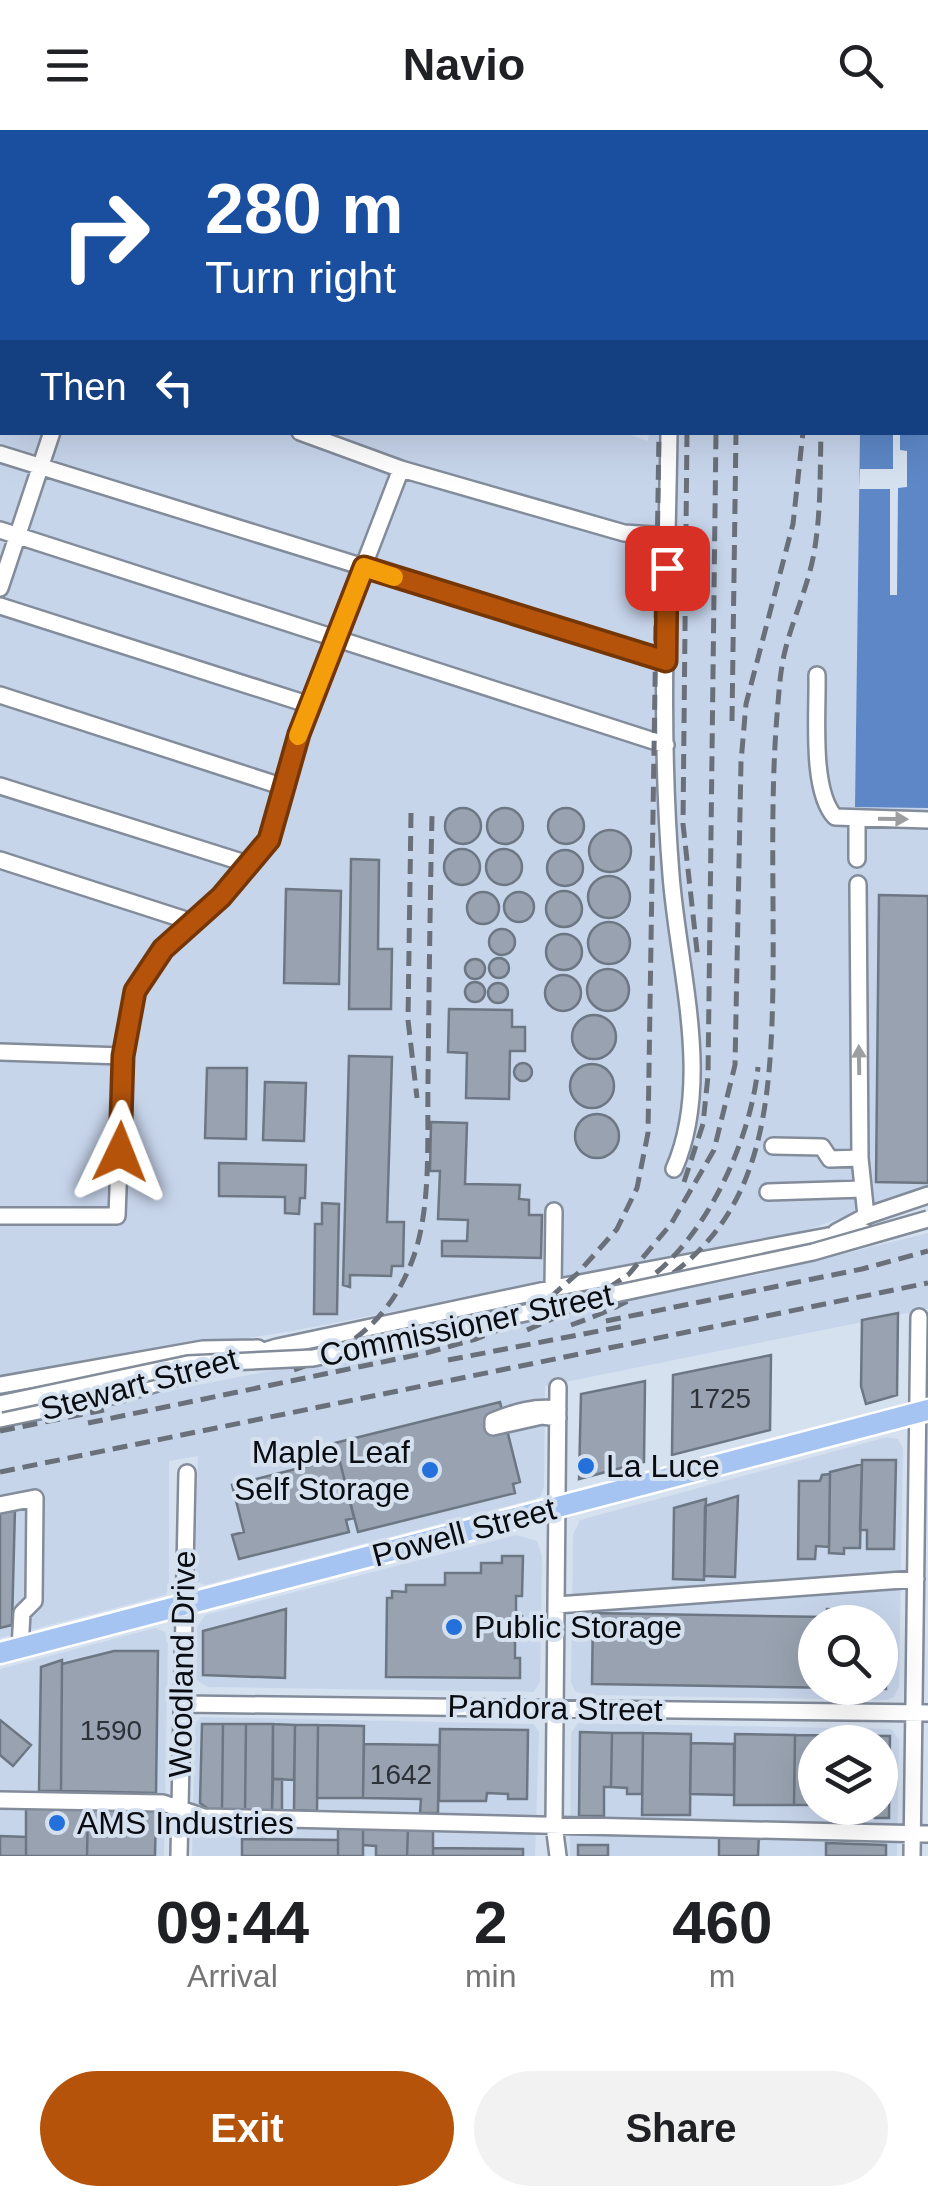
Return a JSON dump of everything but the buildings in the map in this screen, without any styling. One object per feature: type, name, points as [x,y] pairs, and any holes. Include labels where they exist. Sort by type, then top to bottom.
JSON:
[{"type":"main road","name":"Powell Street","points":[[10,1650],[923,1411]]},
{"type":"street","points":[[0,588],[51,435]]},
{"type":"street","points":[[308,435],[401,469],[624,532],[668,536]]},
{"type":"street","points":[[669,435],[666,746],[670,875],[692,1082],[680,1155],[674,1169]]},
{"type":"street","points":[[0,454],[666,661]]},
{"type":"street","points":[[0,1216],[117,1216],[123,1056],[135,991],[163,949],[221,897],[269,840],[310,705],[401,469]]},
{"type":"street","points":[[0,530],[666,746]]},
{"type":"street","points":[[0,606],[310,705]]},
{"type":"street","points":[[817,675],[820,787],[825,807],[835,817],[928,820]]},
{"type":"street","points":[[0,695],[284,787]]},
{"type":"street","points":[[0,786],[248,864]]},
{"type":"street","points":[[857,818],[857,859]]},
{"type":"street","points":[[0,860],[192,922]]},
{"type":"street","points":[[858,884],[860,1158],[866,1216]]},
{"type":"street","points":[[0,1052],[123,1056]]},
{"type":"street","points":[[773,1146],[822,1147],[830,1159],[860,1158]]},
{"type":"street","points":[[768,1192],[863,1189]]},
{"type":"street","name":"Stewart Street","points":[[828,1236],[866,1216],[928,1195]]},
{"type":"street","points":[[554,1211],[554,1289]]},
{"type":"street","name":"Stewart Street","points":[[0,1419],[122,1394],[277,1347],[554,1289],[928,1219]]},
{"type":"street","name":"Commissioner Street","points":[[0,1404],[188,1364],[313,1358],[812,1252],[928,1219]]},
{"type":"street","points":[[912,1856],[920,1834],[922,1605],[916,1579],[923,1411],[919,1318]]},
{"type":"street","name":"Stewart Street","points":[[0,1385],[202,1348],[277,1347]]},
{"type":"street","points":[[558,1388],[554,1825],[558,1856]]},
{"type":"street","name":"Woodland Drive","points":[[178,1856],[186,1473]]},
{"type":"street","points":[[0,1504],[35,1498],[34,1601],[22,1613],[10,1650]]},
{"type":"street","points":[[557,1605],[916,1579]]},
{"type":"street","name":"Pandora Street","points":[[182,1704],[921,1713]]},
{"type":"street","points":[[0,1800],[163,1803],[204,1817],[920,1834]]},
{"type":"street","points":[[548,1856],[554,1825]]},
{"type":"shaded area","points":[[0,435],[631,435],[648,441],[649,435],[861,435],[855,806],[928,808],[928,1187],[796,1234],[287,1332],[0,1379]]},
{"type":"shaded area","points":[[928,1233],[928,1309],[545,1386],[544,1486],[541,1496],[535,1499],[205,1585],[197,1582],[195,1573],[198,1456],[169,1461],[169,1588],[165,1595],[0,1638],[0,1424],[766,1273]]},
{"type":"shaded area","points":[[887,1437],[898,1439],[903,1448],[899,1687],[898,1605],[798,1605],[798,1699],[586,1695],[575,1691],[571,1682],[573,1535],[580,1520]]},
{"type":"shaded area","points":[[516,1535],[537,1541],[542,1556],[540,1682],[534,1692],[208,1687],[196,1680],[197,1627],[205,1615]]},
{"type":"shaded area","points":[[155,1628],[165,1632],[168,1640],[164,1856],[0,1856],[0,1669]]},
{"type":"shaded area","points":[[201,1717],[534,1724],[539,1732],[535,1856],[192,1856],[195,1724]]},
{"type":"shaded area","points":[[578,1723],[798,1727],[798,1825],[898,1825],[897,1856],[570,1856],[571,1733]]},
{"type":"water","points":[[860,435],[928,435],[928,808],[855,807]]},
{"type":"pier","points":[[893,435],[900,435],[900,450],[907,451],[907,487],[898,488],[897,595],[890,595],[890,489],[859,489],[860,469],[893,469]]},
{"type":"railway","points":[[88,1423],[426,1353],[476,1339],[527,1318],[578,1273],[617,1229],[637,1188],[648,1133],[659,435]]},
{"type":"railway","points":[[687,435],[683,824],[698,960]]},
{"type":"railway","points":[[684,1182],[703,1124],[708,1076],[716,435]]},
{"type":"railway","points":[[732,721],[736,435]]},
{"type":"railway","points":[[527,1330],[584,1305],[629,1274],[671,1224],[714,1150],[735,1065],[741,762],[746,704],[793,524],[803,435]]},
{"type":"railway","points":[[571,1325],[632,1299],[679,1269],[714,1234],[739,1194],[756,1148],[771,1041],[779,689],[786,647],[814,553],[821,435]]},
{"type":"railway","points":[[411,813],[408,1020],[417,1098]]},
{"type":"railway","points":[[294,1370],[333,1353],[380,1315],[403,1281],[418,1241],[427,1172],[432,815]]},
{"type":"railway","points":[[656,1273],[694,1231],[725,1179],[747,1122],[758,1067]]},
{"type":"railway","points":[[606,1321],[862,1269],[928,1251]]},
{"type":"railway","points":[[0,1472],[928,1283]]},
{"type":"railway","points":[[448,1360],[625,1326]]},
{"type":"railway","points":[[0,1431],[104,1410]]},
{"type":"slow traffic","points":[[298,736],[364,567],[394,577]]},
{"type":"place","name":"La Luce","points":[[586,1466]]},
{"type":"place","name":"Maple Leaf Self Storage","points":[[430,1470]]},
{"type":"place","name":"Public Storage","points":[[454,1627]]},
{"type":"place","name":"AMS Industries","points":[[57,1823]]},
{"type":"route","points":[[120,1152],[123,1056],[135,991],[163,949],[221,897],[269,840],[299,734],[364,567],[666,661],[667,568]]}]
